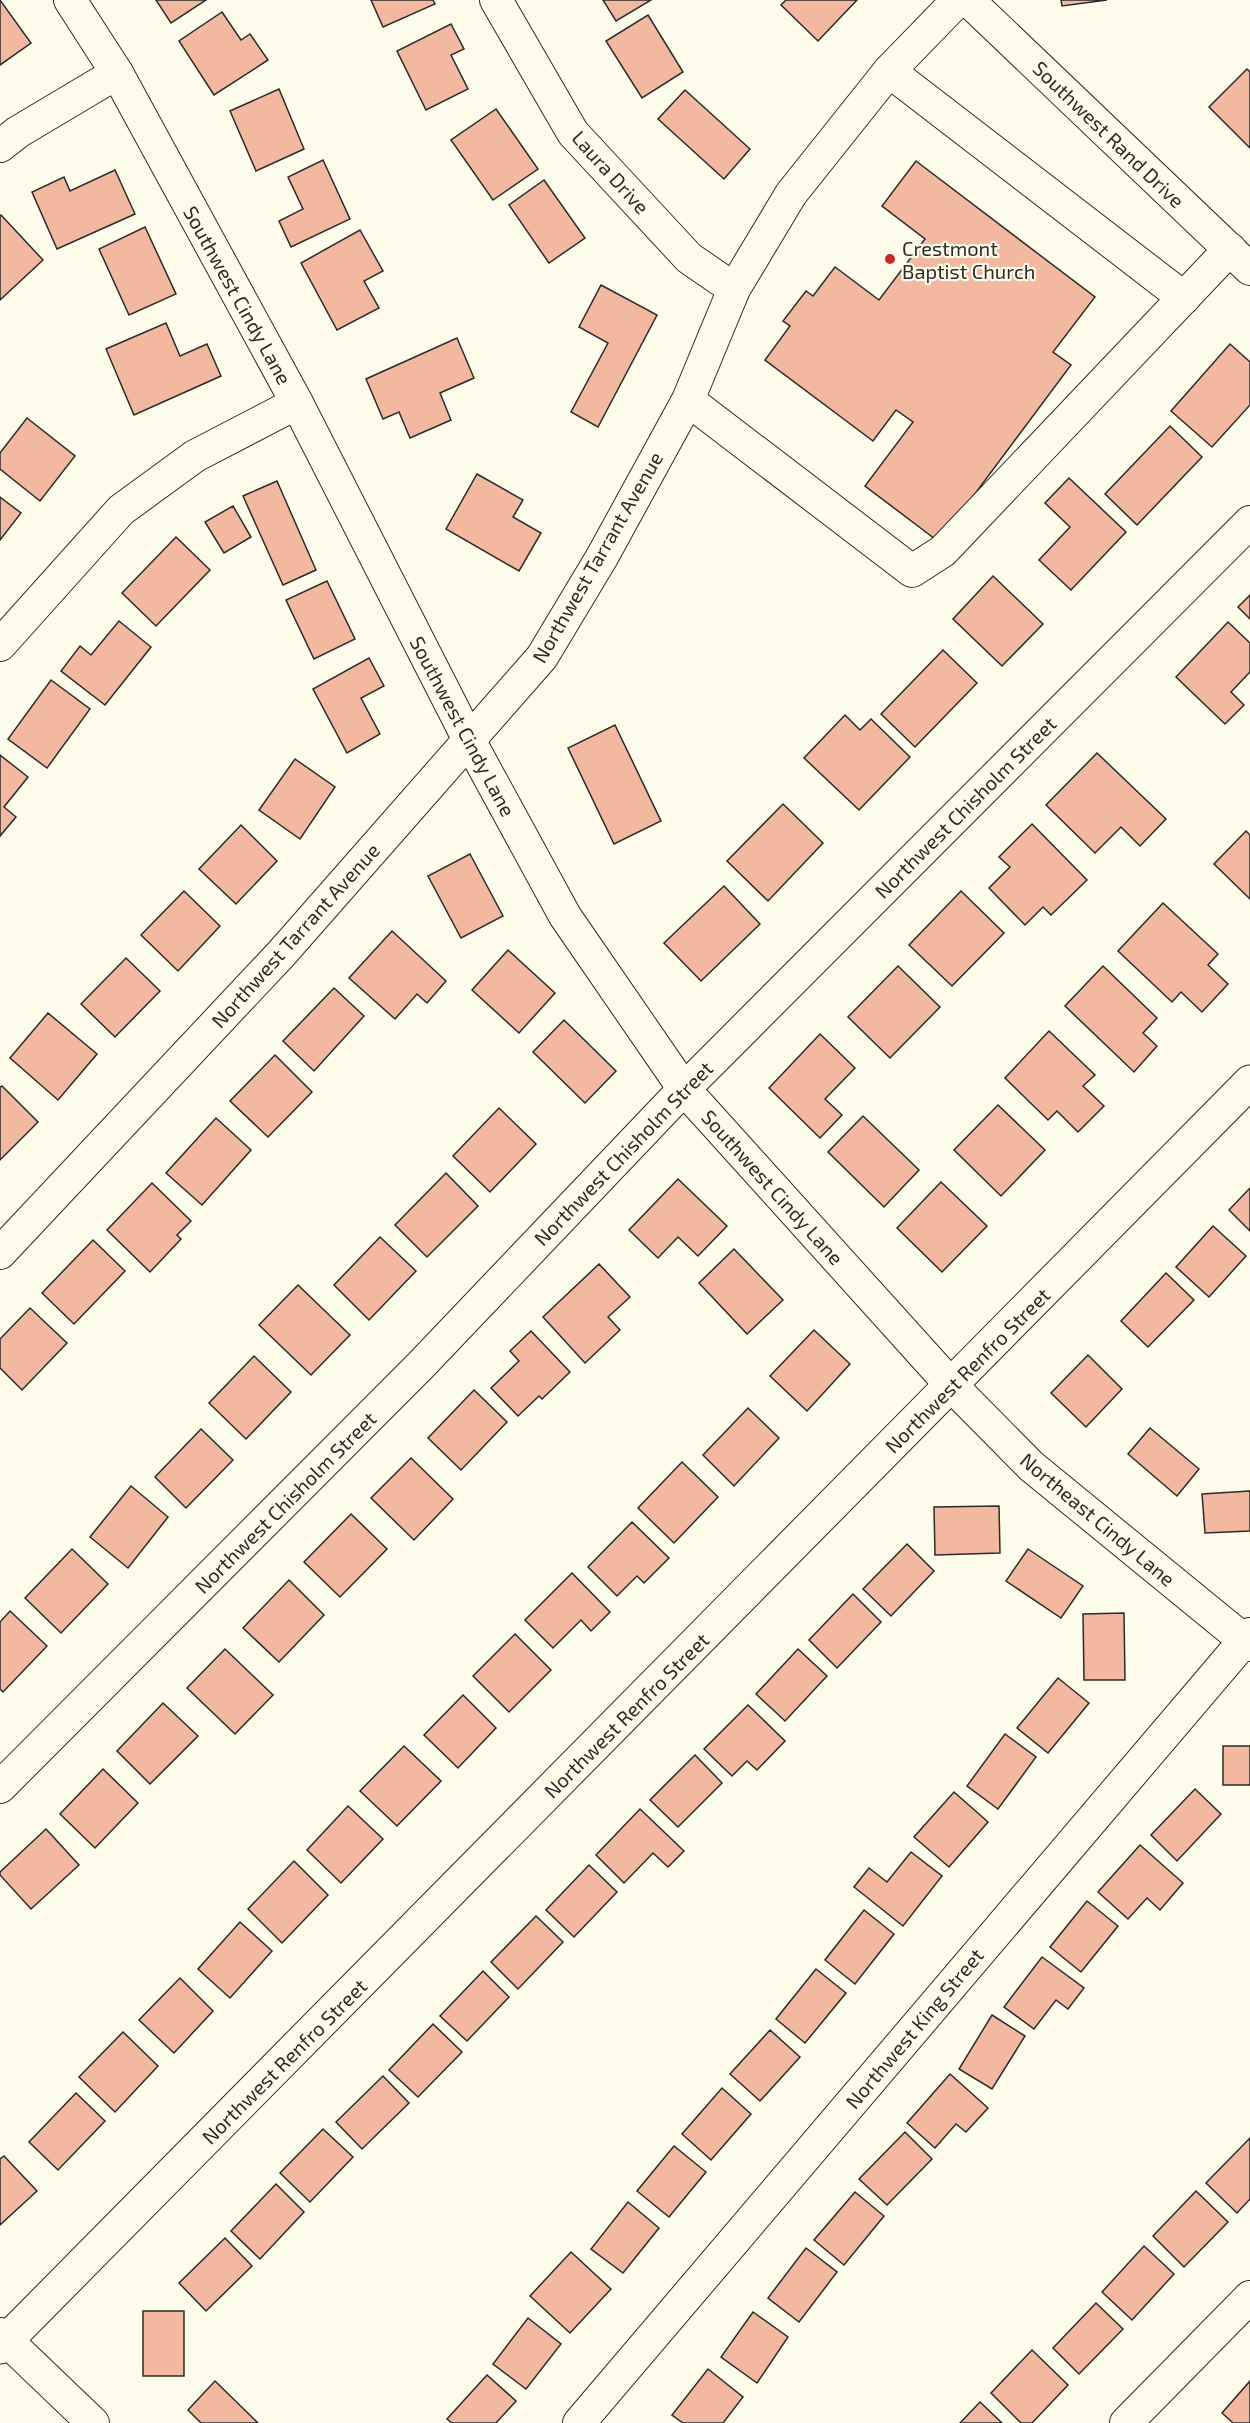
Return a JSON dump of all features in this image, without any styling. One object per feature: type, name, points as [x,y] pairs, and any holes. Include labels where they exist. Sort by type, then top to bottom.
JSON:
[{"type":"main road","name":"Northwest Renfro Street","points":[[2,2341],[952,1386],[1250,1082]]},
{"type":"street","name":"Southwest Cindy Lane","points":[[70,0],[117,73],[297,403],[469,740],[565,916],[684,1089],[952,1386]]},
{"type":"street","name":"Laura Drive","points":[[496,0],[573,133],[689,258],[734,289]]},
{"type":"street","name":"Northwest Tarrant Avenue","points":[[0,1253],[282,953],[542,657],[602,557],[688,400],[734,289],[791,194],[889,70],[958,0]]},
{"type":"street","name":"Southwest Rand Drive","points":[[968,0],[1240,259]]},
{"type":"street","points":[[889,70],[1184,298]]},
{"type":"street","points":[[0,146],[18,132],[117,73]]},
{"type":"street","points":[[688,400],[912,571],[944,551],[1184,298],[1240,259]]},
{"type":"street","points":[[0,645],[121,510],[195,456],[297,403]]},
{"type":"street","name":"Northwest Chisholm Street","points":[[0,1787],[421,1365],[684,1089],[1250,522]]},
{"type":"street","name":"Northeast Cindy Lane","points":[[952,1386],[1031,1466],[1248,1640]]},
{"type":"street","name":"Northwest King Street","points":[[579,2423],[1248,1640]]},
{"type":"street","points":[[1126,2423],[1250,2297]]},
{"type":"street","points":[[2,2341],[93,2423]]},
{"type":"building","points":[[0,0],[31,43],[0,65]]},
{"type":"building","points":[[156,0],[206,0],[171,23]]},
{"type":"building","points":[[371,0],[433,0],[435,4],[383,27]]},
{"type":"building","points":[[603,0],[651,0],[616,21]]},
{"type":"building","points":[[786,0],[857,0],[818,41],[781,5]]},
{"type":"building","points":[[1061,0],[1107,0],[1062,6]]},
{"type":"building","points":[[222,12],[241,40],[250,34],[268,60],[214,95],[179,41]]},
{"type":"building","points":[[648,15],[683,72],[642,98],[606,41]]},
{"type":"building","points":[[451,24],[464,49],[451,55],[468,89],[426,110],[397,51]]},
{"type":"building","points":[[1247,69],[1250,72],[1250,148],[1209,107]]},
{"type":"building","points":[[279,89],[304,149],[256,171],[230,111]]},
{"type":"building","points":[[685,90],[750,149],[724,179],[658,119]]},
{"type":"building","points":[[496,109],[538,169],[493,200],[451,140]]},
{"type":"building","points":[[323,160],[350,219],[291,247],[279,221],[303,209],[288,177]]},
{"type":"building","points":[[916,161],[1095,297],[1053,352],[1071,365],[939,542],[865,486],[913,422],[896,410],[873,441],[765,360],[790,326],[783,321],[806,291],[813,296],[835,267],[879,300],[925,239],[882,206]]},
{"type":"building","points":[[115,170],[135,214],[57,249],[32,192],[64,177],[70,191]]},
{"type":"building","points":[[544,180],[585,238],[549,263],[509,205]]},
{"type":"building","points":[[0,216],[43,260],[0,300]]},
{"type":"building","points":[[145,227],[176,294],[129,315],[99,249]]},
{"type":"building","points":[[360,230],[383,271],[364,281],[379,308],[337,330],[301,263]]},
{"type":"building","points":[[601,285],[657,315],[598,427],[571,412],[608,343],[579,327]]},
{"type":"building","points":[[166,323],[180,356],[207,344],[221,376],[134,415],[106,349]]},
{"type":"building","points":[[457,338],[474,378],[440,393],[451,420],[410,438],[399,412],[383,419],[366,379]]},
{"type":"building","points":[[1230,344],[1250,362],[1250,405],[1212,447],[1171,411]]},
{"type":"building","points":[[27,418],[75,456],[40,501],[0,469],[0,453]]},
{"type":"building","points":[[1170,426],[1202,457],[1137,525],[1105,494]]},
{"type":"building","points":[[477,474],[523,500],[513,517],[541,533],[519,571],[446,529]]},
{"type":"building","points":[[1069,478],[1126,532],[1071,590],[1039,560],[1070,527],[1045,503]]},
{"type":"building","points":[[277,481],[316,570],[283,585],[243,496]]},
{"type":"building","points":[[0,497],[21,513],[0,540]]},
{"type":"building","points":[[233,506],[251,537],[224,553],[205,522]]},
{"type":"building","points":[[176,537],[210,570],[156,626],[122,593]]},
{"type":"building","points":[[993,576],[1043,624],[1002,666],[953,619]]},
{"type":"building","points":[[327,581],[355,639],[314,659],[286,600]]},
{"type":"building","points":[[1250,595],[1250,619],[1238,607]]},
{"type":"building","points":[[119,621],[151,647],[105,705],[61,671],[80,646],[91,655]]},
{"type":"building","points":[[1228,622],[1250,643],[1250,672],[1231,692],[1244,705],[1225,724],[1176,677]]},
{"type":"building","points":[[943,650],[977,683],[915,747],[881,714]]},
{"type":"building","points":[[369,658],[384,686],[361,698],[380,734],[347,753],[313,689]]},
{"type":"building","points":[[51,680],[90,709],[47,768],[8,739]]},
{"type":"building","points":[[845,715],[860,730],[871,719],[910,757],[859,810],[804,758]]},
{"type":"building","points":[[615,725],[661,821],[614,844],[568,748]]},
{"type":"building","points":[[1097,753],[1166,819],[1140,846],[1121,827],[1095,853],[1046,805]]},
{"type":"building","points":[[0,755],[28,777],[4,807],[16,817],[0,836]]},
{"type":"building","points":[[295,759],[335,787],[300,839],[259,810]]},
{"type":"building","points":[[783,804],[823,843],[768,901],[727,861]]},
{"type":"building","points":[[1032,824],[1087,880],[1051,915],[1043,907],[1025,925],[989,888],[1010,867],[999,857]]},
{"type":"building","points":[[241,825],[277,861],[236,904],[199,869]]},
{"type":"building","points":[[1246,831],[1250,835],[1250,899],[1214,864]]},
{"type":"building","points":[[470,854],[503,916],[461,938],[428,876]]},
{"type":"building","points":[[724,886],[760,924],[701,981],[664,943]]},
{"type":"building","points":[[184,891],[220,926],[178,971],[141,935]]},
{"type":"building","points":[[961,891],[1004,933],[952,986],[909,945]]},
{"type":"building","points":[[1163,903],[1218,954],[1208,965],[1228,984],[1202,1012],[1181,992],[1172,1002],[1118,951]]},
{"type":"building","points":[[392,931],[446,981],[427,1003],[417,994],[395,1019],[349,978]]},
{"type":"building","points":[[508,950],[555,993],[519,1033],[472,990]]},
{"type":"building","points":[[126,958],[160,991],[115,1037],[81,1004]]},
{"type":"building","points":[[898,966],[940,1007],[890,1058],[848,1017]]},
{"type":"building","points":[[1103,966],[1157,1018],[1143,1033],[1157,1046],[1134,1072],[1065,1006]]},
{"type":"building","points":[[334,988],[364,1016],[314,1071],[283,1041]]},
{"type":"building","points":[[48,1013],[97,1054],[58,1100],[10,1058]]},
{"type":"building","points":[[564,1020],[616,1071],[585,1103],[533,1052]]},
{"type":"building","points":[[1049,1031],[1095,1075],[1083,1086],[1104,1106],[1078,1132],[1057,1111],[1048,1120],[1005,1078]]},
{"type":"building","points":[[820,1034],[855,1068],[825,1099],[842,1115],[820,1138],[769,1088]]},
{"type":"building","points":[[275,1055],[312,1092],[268,1137],[230,1101]]},
{"type":"building","points":[[2,1086],[38,1122],[0,1160],[0,1087]]},
{"type":"building","points":[[998,1105],[1045,1150],[1001,1196],[954,1150]]},
{"type":"building","points":[[499,1108],[536,1144],[490,1192],[453,1156]]},
{"type":"building","points":[[863,1116],[919,1170],[884,1207],[828,1152]]},
{"type":"building","points":[[216,1118],[251,1150],[202,1205],[166,1173]]},
{"type":"building","points":[[446,1173],[478,1206],[427,1257],[395,1225]]},
{"type":"building","points":[[678,1179],[727,1226],[698,1256],[678,1237],[658,1258],[629,1230]]},
{"type":"building","points":[[941,1182],[987,1226],[942,1272],[897,1228]]},
{"type":"building","points":[[152,1183],[191,1221],[177,1235],[181,1239],[150,1272],[107,1230]]},
{"type":"building","points":[[1250,1188],[1250,1231],[1229,1210]]},
{"type":"building","points":[[1213,1226],[1246,1256],[1209,1297],[1176,1267]]},
{"type":"building","points":[[380,1237],[416,1271],[369,1320],[334,1285]]},
{"type":"building","points":[[93,1240],[125,1271],[74,1324],[42,1293]]},
{"type":"building","points":[[734,1249],[783,1300],[747,1334],[699,1283]]},
{"type":"building","points":[[599,1264],[630,1297],[608,1317],[620,1330],[585,1363],[543,1317]]},
{"type":"building","points":[[1166,1273],[1194,1300],[1148,1347],[1121,1321]]},
{"type":"building","points":[[298,1285],[350,1335],[311,1375],[259,1325]]},
{"type":"building","points":[[30,1308],[67,1343],[22,1390],[0,1368],[0,1339]]},
{"type":"building","points":[[814,1330],[850,1364],[807,1411],[770,1376]]},
{"type":"building","points":[[531,1331],[570,1372],[542,1399],[539,1396],[518,1416],[491,1388],[519,1361],[510,1351]]},
{"type":"building","points":[[1088,1355],[1122,1389],[1086,1427],[1051,1393]]},
{"type":"building","points":[[254,1356],[291,1392],[246,1439],[209,1403]]},
{"type":"building","points":[[474,1390],[507,1422],[461,1470],[428,1438]]},
{"type":"building","points":[[748,1408],[779,1438],[734,1486],[703,1455]]},
{"type":"building","points":[[1150,1428],[1199,1469],[1177,1496],[1128,1454]]},
{"type":"building","points":[[201,1429],[233,1460],[186,1508],[155,1477]]},
{"type":"building","points":[[411,1458],[453,1499],[414,1540],[371,1498]]},
{"type":"building","points":[[682,1462],[718,1497],[674,1543],[638,1508]]},
{"type":"building","points":[[131,1486],[168,1517],[128,1568],[90,1537]]},
{"type":"building","points":[[1250,1491],[1250,1531],[1205,1533],[1202,1494]]},
{"type":"building","points":[[999,1506],[1000,1553],[935,1555],[934,1507]]},
{"type":"building","points":[[351,1514],[387,1549],[340,1597],[304,1562]]},
{"type":"building","points":[[632,1522],[669,1558],[644,1583],[637,1576],[617,1596],[588,1567]]},
{"type":"building","points":[[907,1544],[934,1571],[891,1616],[863,1589]]},
{"type":"building","points":[[72,1549],[108,1584],[61,1633],[25,1598]]},
{"type":"building","points":[[1028,1549],[1083,1586],[1061,1618],[1006,1581]]},
{"type":"building","points":[[572,1573],[610,1612],[591,1631],[581,1620],[553,1648],[525,1620]]},
{"type":"building","points":[[289,1580],[324,1615],[279,1662],[243,1628]]},
{"type":"building","points":[[853,1594],[881,1622],[837,1668],[809,1640]]},
{"type":"building","points":[[10,1611],[47,1646],[3,1692],[0,1689],[0,1622]]},
{"type":"building","points":[[1124,1613],[1125,1680],[1084,1680],[1083,1614]]},
{"type":"building","points":[[515,1634],[551,1670],[509,1712],[473,1676]]},
{"type":"building","points":[[225,1649],[273,1695],[235,1734],[187,1688]]},
{"type":"building","points":[[798,1649],[827,1676],[785,1721],[756,1694]]},
{"type":"building","points":[[1058,1678],[1089,1703],[1048,1753],[1017,1728]]},
{"type":"building","points":[[463,1695],[496,1728],[458,1768],[424,1735]]},
{"type":"building","points":[[163,1703],[198,1736],[150,1784],[117,1751]]},
{"type":"building","points":[[748,1705],[785,1741],[757,1770],[747,1761],[732,1776],[704,1749]]},
{"type":"building","points":[[1005,1734],[1036,1757],[998,1809],[967,1786]]},
{"type":"building","points":[[404,1746],[441,1781],[397,1826],[360,1791]]},
{"type":"building","points":[[1223,1746],[1250,1746],[1250,1785],[1223,1785]]},
{"type":"building","points":[[695,1755],[722,1783],[678,1827],[650,1800]]},
{"type":"building","points":[[103,1769],[138,1803],[95,1848],[60,1814]]},
{"type":"building","points":[[1195,1789],[1221,1814],[1177,1861],[1151,1835]]},
{"type":"building","points":[[954,1792],[988,1822],[949,1867],[914,1837]]},
{"type":"building","points":[[348,1806],[383,1839],[341,1883],[307,1850]]},
{"type":"building","points":[[640,1809],[684,1851],[668,1867],[653,1853],[624,1883],[596,1855]]},
{"type":"building","points":[[46,1829],[79,1865],[31,1909],[0,1875],[0,1872]]},
{"type":"building","points":[[1140,1845],[1183,1883],[1160,1910],[1147,1898],[1128,1919],[1098,1892]]},
{"type":"building","points":[[911,1852],[942,1876],[903,1926],[854,1887],[869,1868],[887,1882]]},
{"type":"building","points":[[294,1861],[328,1895],[282,1943],[248,1909]]},
{"type":"building","points":[[589,1865],[617,1892],[574,1937],[546,1910]]},
{"type":"building","points":[[1087,1901],[1118,1926],[1081,1972],[1050,1947]]},
{"type":"building","points":[[864,1910],[894,1934],[855,1984],[825,1960]]},
{"type":"building","points":[[536,1916],[563,1942],[518,1989],[491,1962]]},
{"type":"building","points":[[240,1922],[272,1951],[230,1998],[198,1969]]},
{"type":"building","points":[[1042,1957],[1084,1988],[1068,2009],[1056,2000],[1034,2029],[1004,2007]]},
{"type":"building","points":[[816,1969],[846,1993],[805,2043],[776,2019]]},
{"type":"building","points":[[483,1971],[509,1997],[467,2041],[440,2016]]},
{"type":"building","points":[[180,1978],[213,2011],[174,2053],[139,2020]]},
{"type":"building","points":[[992,2015],[1025,2036],[992,2089],[959,2069]]},
{"type":"building","points":[[433,2024],[462,2052],[418,2097],[389,2070]]},
{"type":"building","points":[[770,2030],[800,2057],[760,2101],[730,2074]]},
{"type":"building","points":[[123,2032],[158,2066],[115,2112],[79,2077]]},
{"type":"building","points":[[950,2074],[988,2108],[966,2132],[956,2124],[935,2148],[907,2123]]},
{"type":"building","points":[[383,2076],[409,2103],[362,2149],[336,2122]]},
{"type":"building","points":[[722,2088],[751,2114],[711,2160],[682,2134]]},
{"type":"building","points":[[76,2093],[105,2121],[58,2170],[29,2142]]},
{"type":"building","points":[[323,2129],[353,2157],[310,2202],[280,2173]]},
{"type":"building","points":[[905,2132],[932,2159],[887,2205],[859,2179]]},
{"type":"building","points":[[1250,2138],[1250,2199],[1237,2213],[1206,2183]]},
{"type":"building","points":[[674,2146],[706,2172],[669,2217],[637,2191]]},
{"type":"building","points":[[4,2156],[37,2191],[0,2225],[0,2159]]},
{"type":"building","points":[[276,2184],[304,2212],[260,2259],[231,2231]]},
{"type":"building","points":[[1196,2191],[1228,2222],[1184,2267],[1153,2236]]},
{"type":"building","points":[[855,2192],[884,2216],[844,2265],[814,2240]]},
{"type":"building","points":[[628,2202],[659,2228],[623,2273],[591,2249]]},
{"type":"building","points":[[225,2238],[252,2266],[206,2311],[179,2283]]},
{"type":"building","points":[[1144,2246],[1174,2274],[1132,2320],[1102,2292]]},
{"type":"building","points":[[806,2248],[837,2272],[799,2322],[768,2298]]},
{"type":"building","points":[[571,2252],[611,2289],[570,2333],[530,2296]]},
{"type":"building","points":[[1096,2303],[1123,2329],[1079,2374],[1053,2348]]},
{"type":"building","points":[[143,2311],[184,2311],[184,2376],[143,2376]]},
{"type":"building","points":[[753,2312],[788,2337],[757,2383],[721,2357]]},
{"type":"building","points":[[528,2318],[561,2344],[526,2389],[493,2364]]},
{"type":"building","points":[[1032,2350],[1068,2385],[1032,2423],[1021,2423],[991,2393]]},
{"type":"building","points":[[708,2369],[743,2397],[723,2423],[683,2423],[672,2415]]},
{"type":"building","points":[[487,2375],[516,2401],[496,2423],[452,2423],[447,2419]]},
{"type":"building","points":[[215,2381],[258,2423],[201,2423],[188,2410]]},
{"type":"building","points":[[1250,2381],[1250,2423],[1233,2423],[1222,2413]]},
{"type":"building","points":[[980,2402],[1002,2423],[960,2423]]},
{"type":"place","name":"Crestmont Baptist Church","points":[[890,259]]}]
